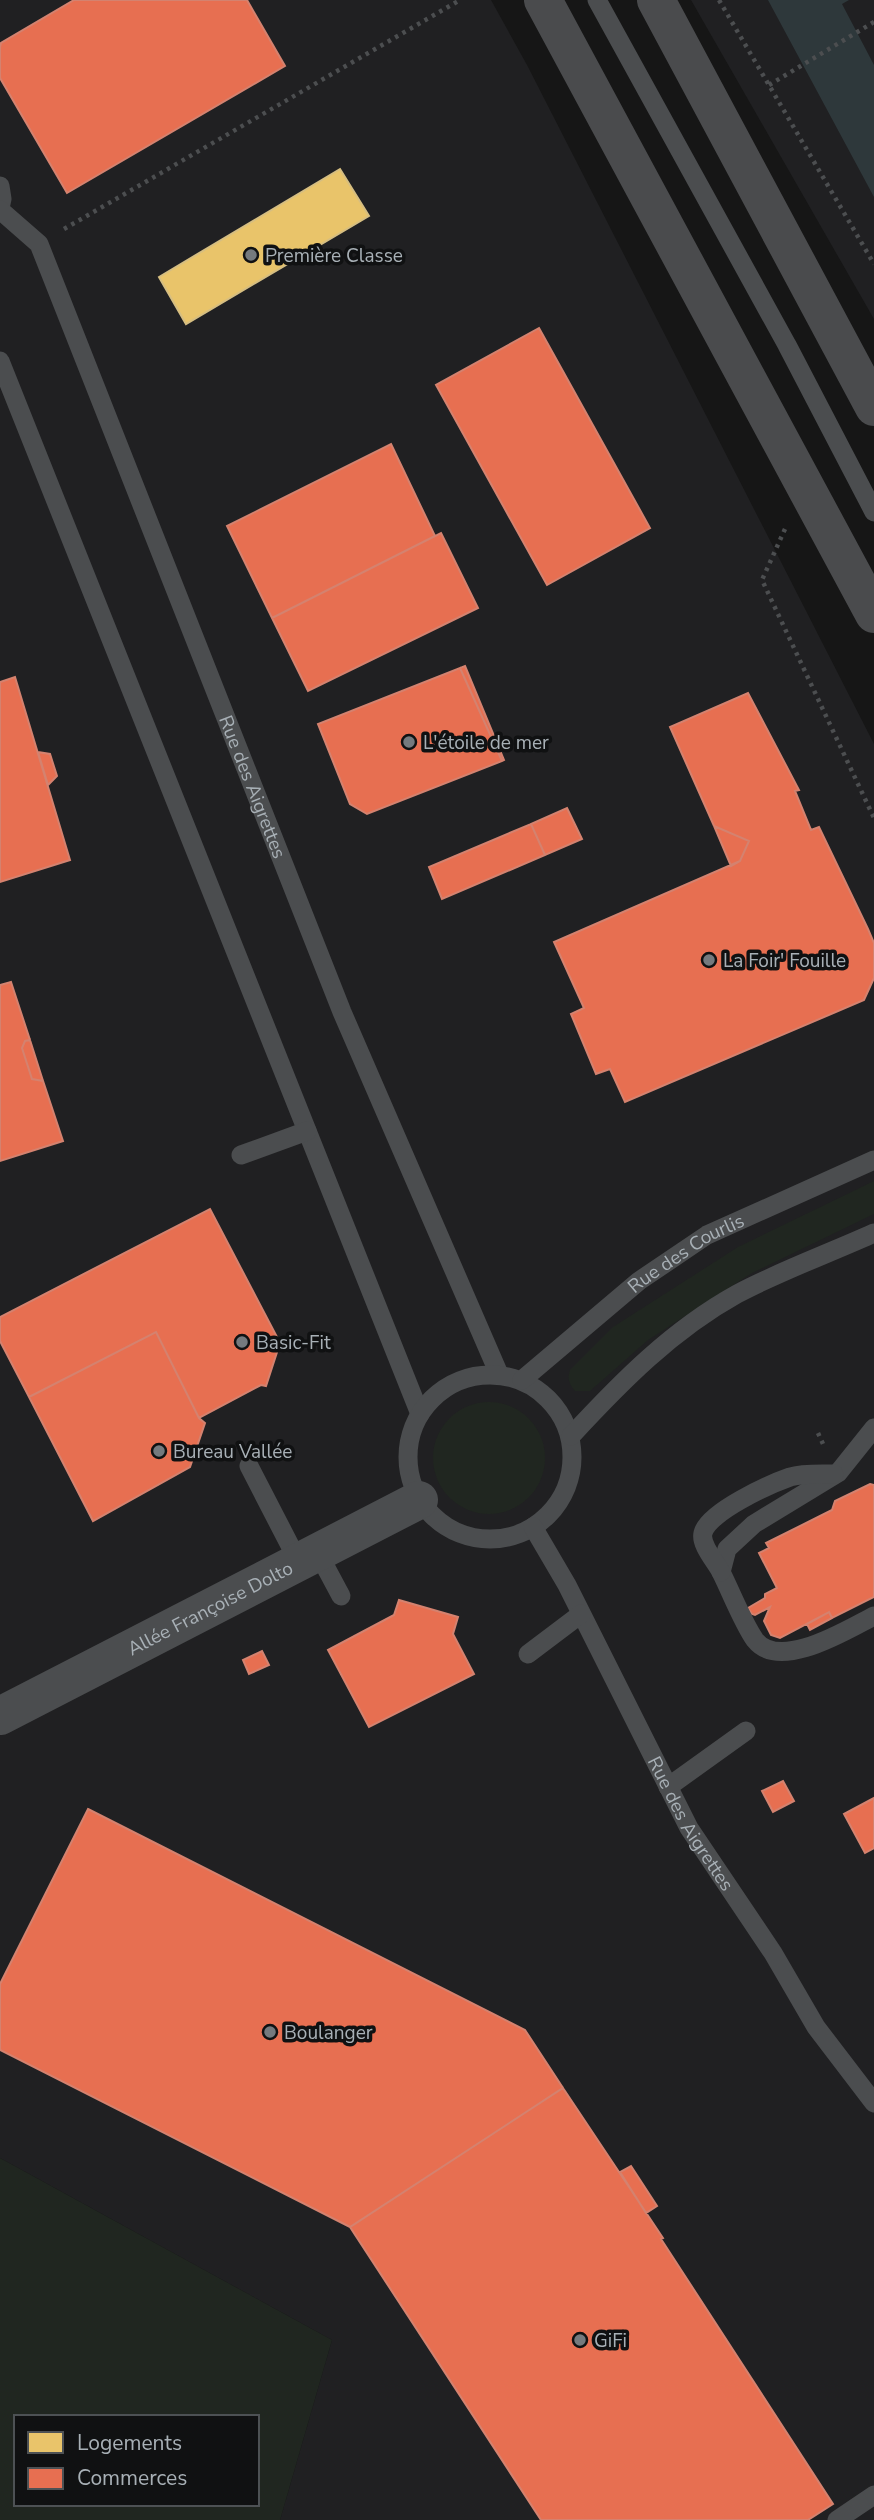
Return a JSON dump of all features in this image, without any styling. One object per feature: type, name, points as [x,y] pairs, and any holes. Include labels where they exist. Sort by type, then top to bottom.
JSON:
[{"type":"main road","points":[[543,0],[874,614]]},
{"type":"main road","points":[[656,0],[874,407]]},
{"type":"street","name":"Allée Françoise Dolto","points":[[0,1716],[419,1500]]},
{"type":"lane","points":[[597,0],[787,345],[874,512]]},
{"type":"lane","points":[[0,186],[0,209]]},
{"type":"lane","name":"Rue des Aigrettes","points":[[0,209],[39,244],[342,1012],[499,1374]]},
{"type":"lane","points":[[0,361],[420,1414]]},
{"type":"lane","points":[[241,1155],[307,1131]]},
{"type":"lane","name":"Rue des Courlis","points":[[522,1380],[639,1281],[707,1235],[874,1160]]},
{"type":"lane","points":[[570,1436],[621,1381],[676,1334],[738,1294],[874,1233]]},
{"type":"lane","points":[[499,1374],[522,1380],[544,1393],[560,1412],[570,1436],[573,1461],[567,1487],[553,1510],[533,1527],[509,1538],[483,1540],[458,1534],[436,1519],[419,1500],[409,1475],[408,1448],[415,1422],[430,1400],[474,1376],[499,1374]]},
{"type":"lane","points":[[721,1572],[727,1549],[754,1524],[838,1473],[874,1428]]},
{"type":"lane","points":[[249,1466],[309,1558],[341,1596]]},
{"type":"lane","points":[[838,1473],[792,1476],[737,1502],[711,1519],[703,1533],[704,1543],[756,1640],[767,1650],[784,1652],[814,1646],[874,1616]]},
{"type":"lane","name":"Rue des Aigrettes","points":[[533,1527],[581,1614],[689,1828],[773,1953],[816,2026],[874,2103]]},
{"type":"lane","points":[[528,1654],[581,1614]]},
{"type":"lane","points":[[668,1787],[746,1731]]},
{"type":"lane","points":[[837,2520],[874,2495]]},
{"type":"path","points":[[39,244],[460,0]]},
{"type":"path","points":[[719,0],[874,264]]},
{"type":"path","points":[[769,85],[874,22]]},
{"type":"path","points":[[790,518],[762,580],[874,818]]},
{"type":"shaded area","points":[[0,0],[491,0],[527,65],[874,744],[874,2520],[280,2520],[332,2340],[0,2158]]},
{"type":"shaded area","points":[[691,0],[874,0],[874,319]]},
{"type":"shaded area","points":[[768,0],[849,0],[842,4],[874,65],[874,197]]},
{"type":"shaded area","points":[[874,1181],[874,1214],[752,1273],[648,1340],[590,1391],[575,1391],[571,1386],[570,1370],[613,1327],[738,1247]]},
{"type":"shaded area","points":[[489,1402],[511,1406],[529,1418],[541,1436],[545,1458],[541,1480],[529,1498],[511,1510],[489,1514],[467,1510],[449,1498],[437,1480],[433,1458],[437,1436],[449,1418],[467,1406]]},
{"type":"shaded area","points":[[0,2158],[332,2340],[280,2520],[0,2520]]},
{"type":"building: Logements","points":[[340,169],[369,216],[186,324],[159,277]]},
{"type":"building: Commerces","points":[[74,0],[247,0],[285,66],[67,193],[0,78],[0,47],[1,43]]},
{"type":"building: Commerces","points":[[539,328],[650,528],[547,585],[436,385]]},
{"type":"building: Commerces","points":[[391,444],[435,536],[272,618],[227,526]]},
{"type":"building: Commerces","points":[[441,533],[478,608],[308,691],[272,618]]},
{"type":"building: Commerces","points":[[465,666],[504,760],[502,761],[460,668]]},
{"type":"building: Commerces","points":[[460,668],[502,761],[367,814],[350,804],[318,724]]},
{"type":"building: Commerces","points":[[15,677],[70,860],[0,882],[0,682]]},
{"type":"building: Commerces","points":[[748,693],[799,790],[795,791],[811,830],[819,827],[868,929],[874,943],[874,978],[864,1000],[625,1102],[610,1069],[596,1074],[571,1014],[584,1008],[554,942],[740,861],[749,841],[714,826],[670,727]]},
{"type":"building: Commerces","points":[[38,752],[50,754],[57,776],[48,785]]},
{"type":"building: Commerces","points":[[567,808],[582,839],[545,855],[531,824]]},
{"type":"building: Commerces","points":[[531,824],[545,855],[442,899],[429,867]]},
{"type":"building: Commerces","points":[[714,826],[749,841],[740,861],[731,866]]},
{"type":"building: Commerces","points":[[11,982],[30,1040],[25,1041],[22,1048],[32,1079],[43,1081],[63,1141],[0,1161],[0,985]]},
{"type":"building: Commerces","points":[[30,1040],[43,1081],[32,1079],[22,1048],[25,1041]]},
{"type":"building: Commerces","points":[[210,1209],[278,1339],[281,1340],[266,1386],[261,1385],[199,1418],[156,1332],[29,1397],[0,1341],[0,1317]]},
{"type":"building: Commerces","points":[[156,1332],[199,1418],[205,1423],[190,1467],[93,1521],[29,1397]]},
{"type":"building: Commerces","points":[[870,1484],[874,1485],[874,1597],[832,1618],[829,1612],[780,1638],[771,1635],[764,1621],[770,1607],[755,1615],[748,1608],[777,1588],[759,1553],[769,1548],[766,1543],[832,1510],[835,1501]]},
{"type":"building: Commerces","points":[[399,1600],[458,1617],[453,1634],[474,1674],[369,1727],[328,1650],[394,1615]]},
{"type":"building: Commerces","points":[[829,1612],[832,1618],[810,1630],[807,1624]]},
{"type":"building: Commerces","points":[[262,1651],[269,1665],[249,1674],[243,1660]]},
{"type":"building: Commerces","points":[[783,1781],[794,1801],[773,1812],[762,1791]]},
{"type":"building: Commerces","points":[[874,1798],[874,1848],[865,1853],[844,1814]]},
{"type":"building: Commerces","points":[[88,1809],[525,2030],[563,2088],[350,2227],[0,2050],[0,1984]]},
{"type":"building: Commerces","points":[[563,2088],[663,2238],[661,2239],[833,2504],[808,2520],[541,2520],[350,2227]]},
{"type":"building: Commerces","points":[[631,2166],[657,2206],[646,2213],[620,2172]]},
{"type":"place","name":"Première Classe","points":[[251,255]]},
{"type":"place","name":"L'étoile de mer","points":[[409,742]]},
{"type":"place","name":"La Foir' Fouille","points":[[709,960]]},
{"type":"place","name":"Basic-Fit","points":[[242,1342]]},
{"type":"place","name":"Bureau Vallée","points":[[159,1451]]},
{"type":"place","name":"Boulanger","points":[[270,2032]]},
{"type":"place","name":"GiFi","points":[[580,2340]]}]
